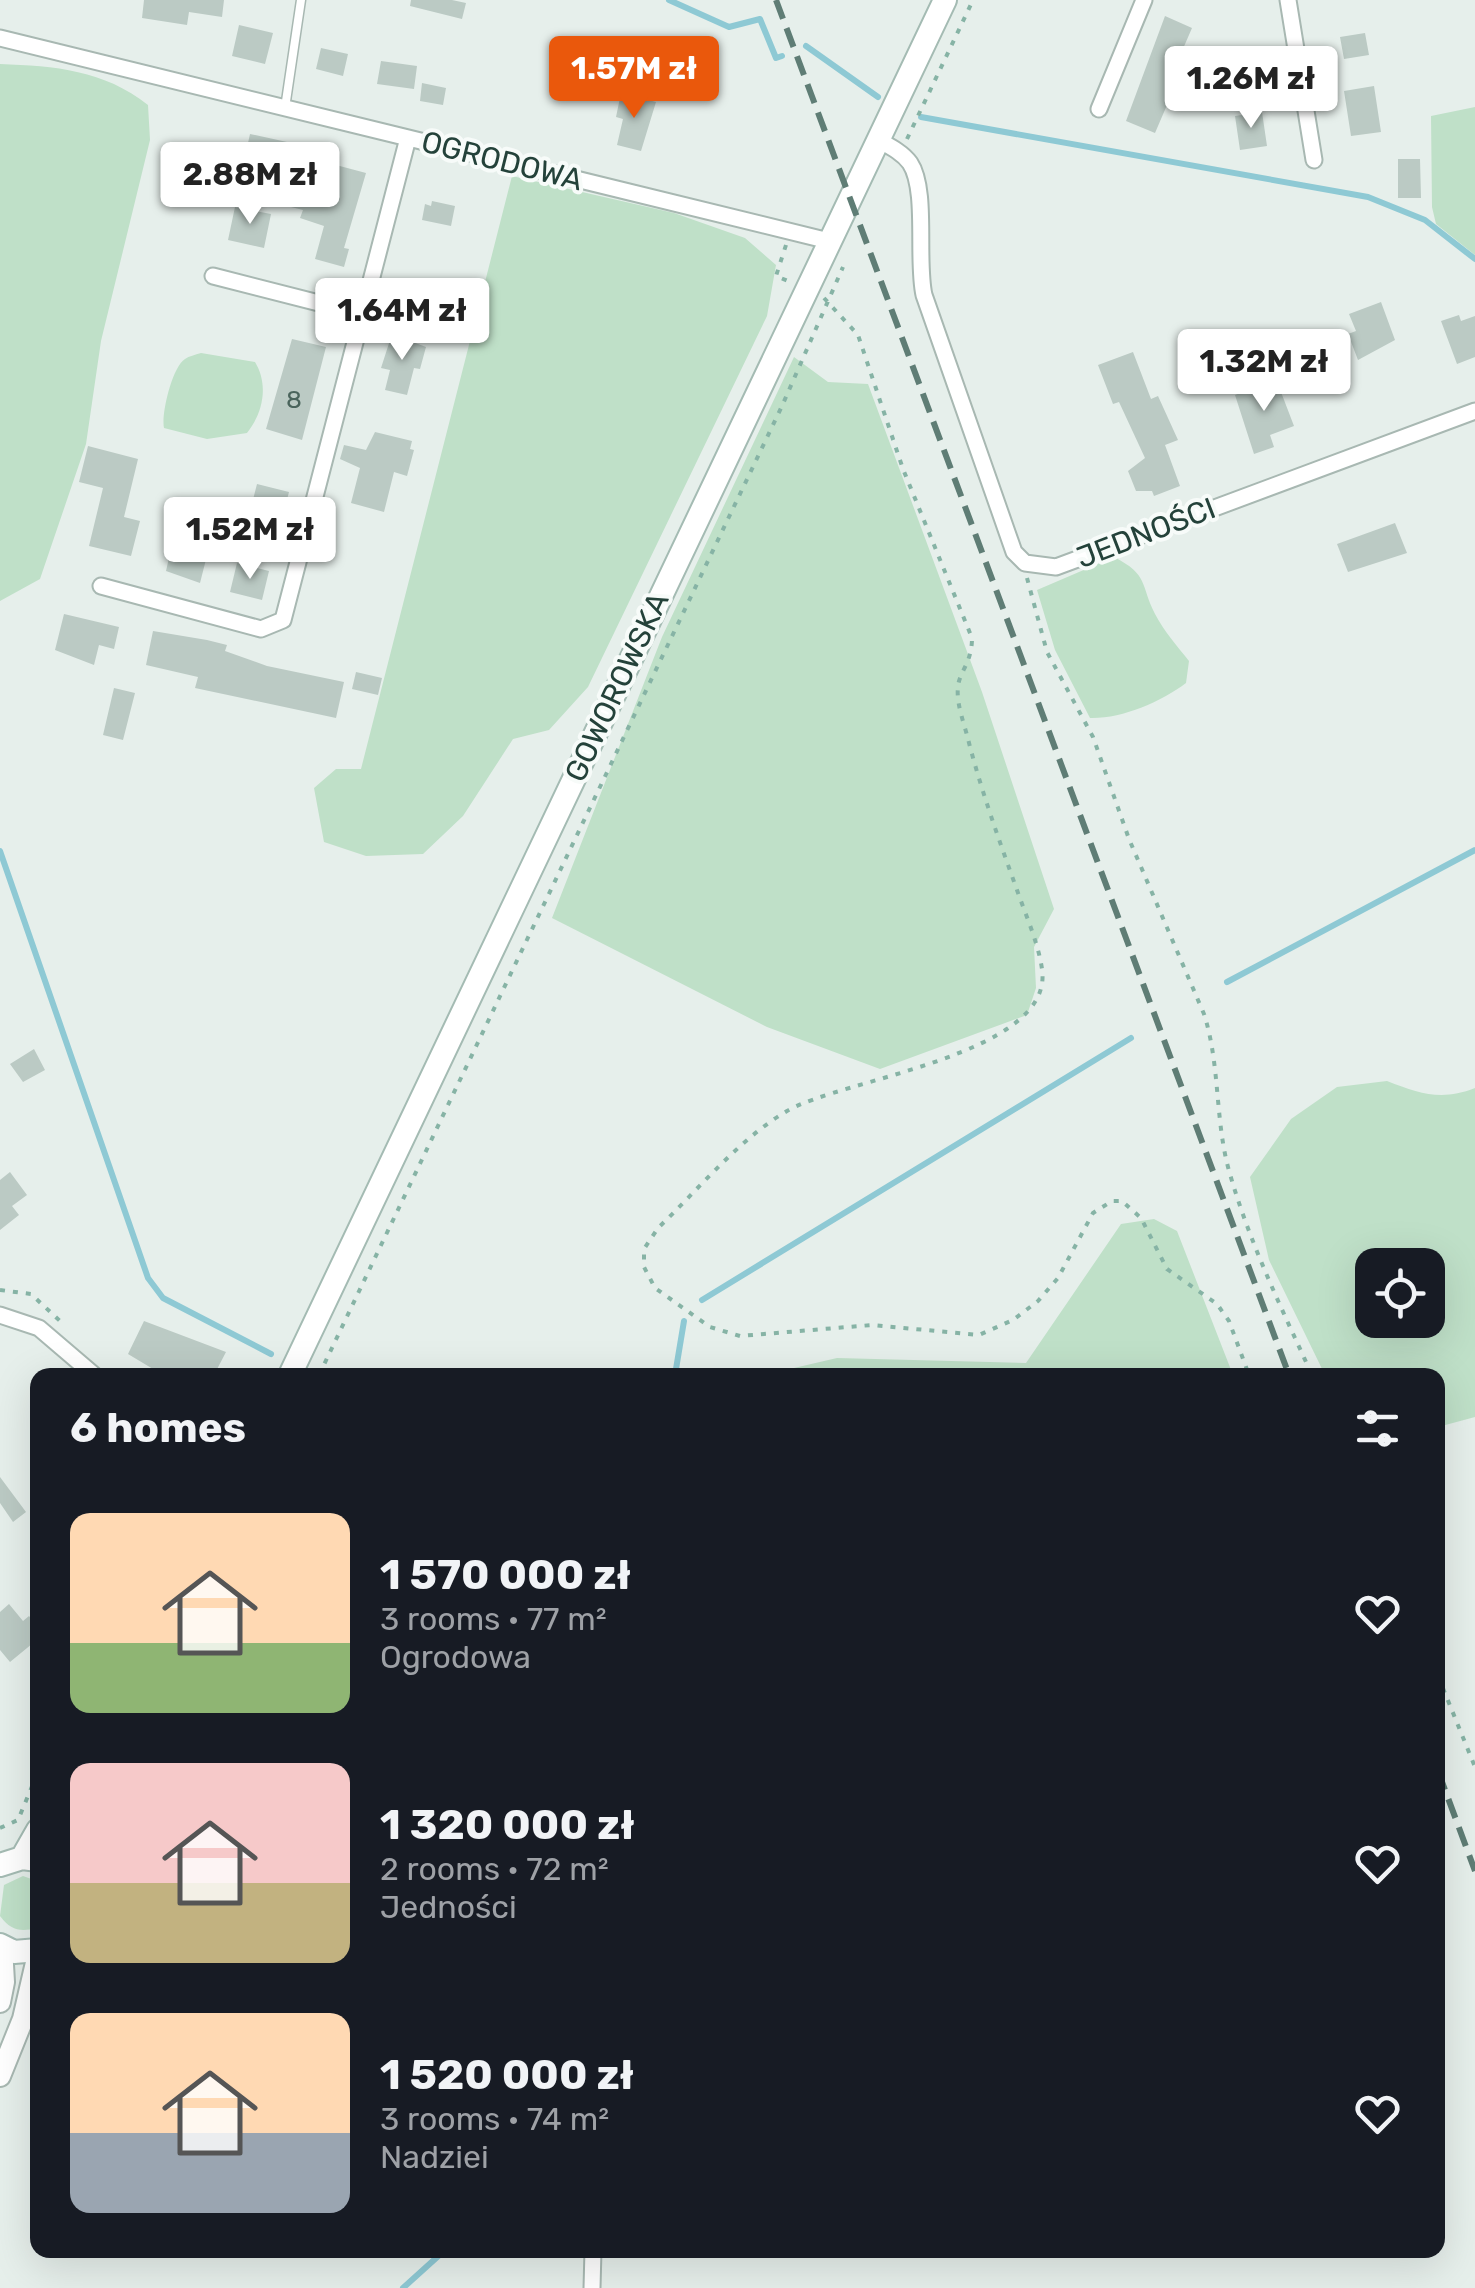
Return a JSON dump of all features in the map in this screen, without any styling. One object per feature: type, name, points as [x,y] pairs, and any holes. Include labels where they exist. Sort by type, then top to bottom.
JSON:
[{"type":"main road","name":"GOWOROWSKA","points":[[293,1368],[838,248],[878,140],[945,0]]},
{"type":"main road","points":[[1,1946],[30,1951]]},
{"type":"street","points":[[1098,110],[1144,0]]},
{"type":"street","points":[[1288,0],[1314,160]]},
{"type":"street","name":"OGRODOWA","points":[[0,38],[838,248]]},
{"type":"street","points":[[100,586],[261,629],[283,620],[408,138]]},
{"type":"street","points":[[878,140],[900,153],[916,178],[918,271],[924,296],[1014,552],[1024,563]]},
{"type":"street","points":[[213,276],[362,314]]},
{"type":"street","name":"JEDNOŚCI","points":[[1024,563],[1056,568],[1475,411]]},
{"type":"street","points":[[0,1315],[38,1328],[86,1368]]},
{"type":"street","points":[[0,2002],[4,1982],[1,1946]]},
{"type":"street","points":[[0,2076],[23,2019],[30,1988]]},
{"type":"street","points":[[592,2288],[593,2258]]},
{"type":"lane","points":[[286,108],[301,0]]},
{"type":"path","points":[[900,153],[973,0]]},
{"type":"path","points":[[322,1368],[828,300],[838,248]]},
{"type":"path","points":[[828,300],[858,335],[902,469],[972,638],[972,656],[957,684],[961,712],[978,779],[1038,951],[1044,985],[1036,1004],[998,1035],[910,1071],[837,1089],[786,1111],[658,1228],[644,1249],[644,1267],[654,1288],[676,1306],[710,1327],[740,1336],[872,1325],[979,1335],[1013,1320],[1038,1301],[1058,1278],[1093,1213],[1112,1200],[1122,1201],[1141,1218],[1167,1270],[1217,1304],[1229,1321],[1246,1368]]},
{"type":"path","points":[[1024,563],[1047,652],[1093,738],[1129,839],[1204,1014],[1212,1038],[1228,1164],[1258,1258],[1309,1368]]},
{"type":"path","points":[[1445,1693],[1475,1767]]},
{"type":"path","points":[[0,1828],[18,1820],[30,1791]]},
{"type":"green space","points":[[0,64],[78,72],[114,84],[148,105],[150,140],[101,341],[86,444],[40,579],[0,601]]},
{"type":"green space","points":[[1475,107],[1475,255],[1436,224],[1432,207],[1431,116]]},
{"type":"green space","points":[[512,176],[674,213],[745,238],[776,265],[767,316],[588,687],[549,730],[513,739],[463,816],[423,854],[366,856],[324,842],[314,788],[336,769],[361,769]]},
{"type":"green space","points":[[201,353],[255,362],[262,380],[262,399],[247,433],[207,439],[164,428],[166,403],[176,371],[185,359]]},
{"type":"green space","points":[[794,357],[828,382],[868,384],[982,692],[1054,909],[1034,947],[1036,988],[1027,1015],[880,1069],[767,1027],[552,918],[662,637]]},
{"type":"green space","points":[[1114,557],[1138,575],[1159,620],[1189,661],[1186,683],[1140,708],[1090,718],[1055,650],[1037,590]]},
{"type":"green space","points":[[1387,1081],[1441,1095],[1475,1088],[1475,1417],[1445,1425],[1445,1368],[1322,1368],[1269,1260],[1250,1177],[1291,1119],[1337,1087]]},
{"type":"green space","points":[[1154,1219],[1177,1231],[1230,1368],[794,1368],[837,1358],[1026,1363],[1121,1224]]},
{"type":"green space","points":[[23,1876],[30,1878],[30,1929],[12,1927],[0,1916],[4,1885]]},
{"type":"building","points":[[144,0],[224,0],[222,17],[189,12],[187,25],[142,18]]},
{"type":"building","points":[[411,0],[466,3],[462,19],[410,6]]},
{"type":"building","points":[[1165,16],[1192,28],[1166,88],[1173,91],[1155,133],[1126,121]]},
{"type":"building","points":[[239,25],[273,33],[265,64],[232,56]]},
{"type":"building","points":[[1365,33],[1369,55],[1344,59],[1340,37]]},
{"type":"building","points":[[321,48],[348,54],[343,76],[316,69]]},
{"type":"building","points":[[381,61],[417,66],[414,89],[377,84]]},
{"type":"building","points":[[422,83],[446,88],[443,105],[420,101]]},
{"type":"building","points":[[1374,86],[1381,132],[1351,136],[1344,91]]},
{"type":"building","points":[[621,93],[656,102],[641,151],[617,145],[623,119],[616,117]]},
{"type":"building","points":[[1262,112],[1267,146],[1240,150],[1235,116]]},
{"type":"building","points":[[250,134],[287,142],[281,170],[244,161]]},
{"type":"building","points":[[1398,159],[1420,159],[1421,198],[1398,198]]},
{"type":"building","points":[[321,161],[366,173],[344,248],[349,249],[344,267],[315,259],[324,226],[300,218],[303,210],[283,205],[292,165],[319,171]]},
{"type":"building","points":[[432,201],[455,206],[451,226],[422,220],[425,204],[431,206]]},
{"type":"building","points":[[235,207],[271,214],[264,248],[228,240]]},
{"type":"building","points":[[1381,302],[1395,340],[1358,360],[1348,334],[1356,331],[1349,314]]},
{"type":"building","points":[[1459,315],[1461,321],[1475,316],[1475,357],[1457,364],[1441,321]]},
{"type":"building","points":[[392,334],[426,347],[420,369],[414,368],[407,395],[385,390],[390,370],[381,368]]},
{"type":"building","points":[[292,339],[326,347],[302,440],[266,429]]},
{"type":"building","points":[[1133,352],[1151,399],[1158,396],[1178,440],[1165,445],[1180,486],[1154,496],[1152,491],[1136,491],[1128,471],[1145,458],[1119,402],[1113,404],[1098,365]]},
{"type":"building","points":[[1276,379],[1294,426],[1270,435],[1274,447],[1254,454],[1235,395]]},
{"type":"building","points":[[375,432],[412,441],[410,449],[414,450],[407,476],[394,472],[384,512],[351,503],[360,468],[340,459],[344,445],[366,450]]},
{"type":"building","points":[[88,446],[138,459],[124,517],[140,521],[131,556],[89,546],[103,488],[79,482]]},
{"type":"building","points":[[257,484],[289,492],[277,538],[215,524],[200,583],[166,571],[173,540],[191,545],[202,505],[249,515]]},
{"type":"building","points":[[1395,523],[1407,553],[1348,572],[1337,544]]},
{"type":"building","points":[[237,563],[269,571],[262,600],[230,592]]},
{"type":"building","points":[[64,614],[119,627],[114,649],[99,645],[94,665],[55,650]]},
{"type":"building","points":[[153,631],[227,645],[225,651],[267,666],[344,682],[336,718],[195,688],[198,677],[146,665]]},
{"type":"building","points":[[356,672],[382,678],[378,695],[352,689]]},
{"type":"building","points":[[114,688],[135,693],[123,740],[103,735]]},
{"type":"building","points":[[34,1049],[45,1070],[23,1082],[10,1064]]},
{"type":"building","points":[[10,1172],[27,1195],[12,1206],[19,1215],[0,1230],[0,1180]]},
{"type":"building","points":[[144,1321],[226,1352],[218,1368],[151,1368],[128,1354]]},
{"type":"building","points":[[0,1477],[26,1512],[13,1522],[0,1503]]},
{"type":"building","points":[[9,1604],[23,1621],[30,1617],[30,1646],[10,1662],[0,1650],[0,1612]]},
{"type":"waterway","points":[[669,0],[729,27],[760,19],[776,58],[782,56]]},
{"type":"waterway","points":[[806,46],[878,97]]},
{"type":"waterway","points":[[921,117],[1368,197],[1425,220],[1475,259]]},
{"type":"waterway","points":[[1227,982],[1475,850]]},
{"type":"waterway","points":[[0,851],[148,1278],[163,1298],[271,1354]]},
{"type":"waterway","points":[[702,1300],[1131,1038]]},
{"type":"waterway","points":[[676,1368],[684,1321]]},
{"type":"waterway","points":[[403,2288],[436,2258]]},
{"type":"railway","points":[[776,0],[1286,1368]]},
{"type":"railway","points":[[1445,1790],[1475,1871]]}]
